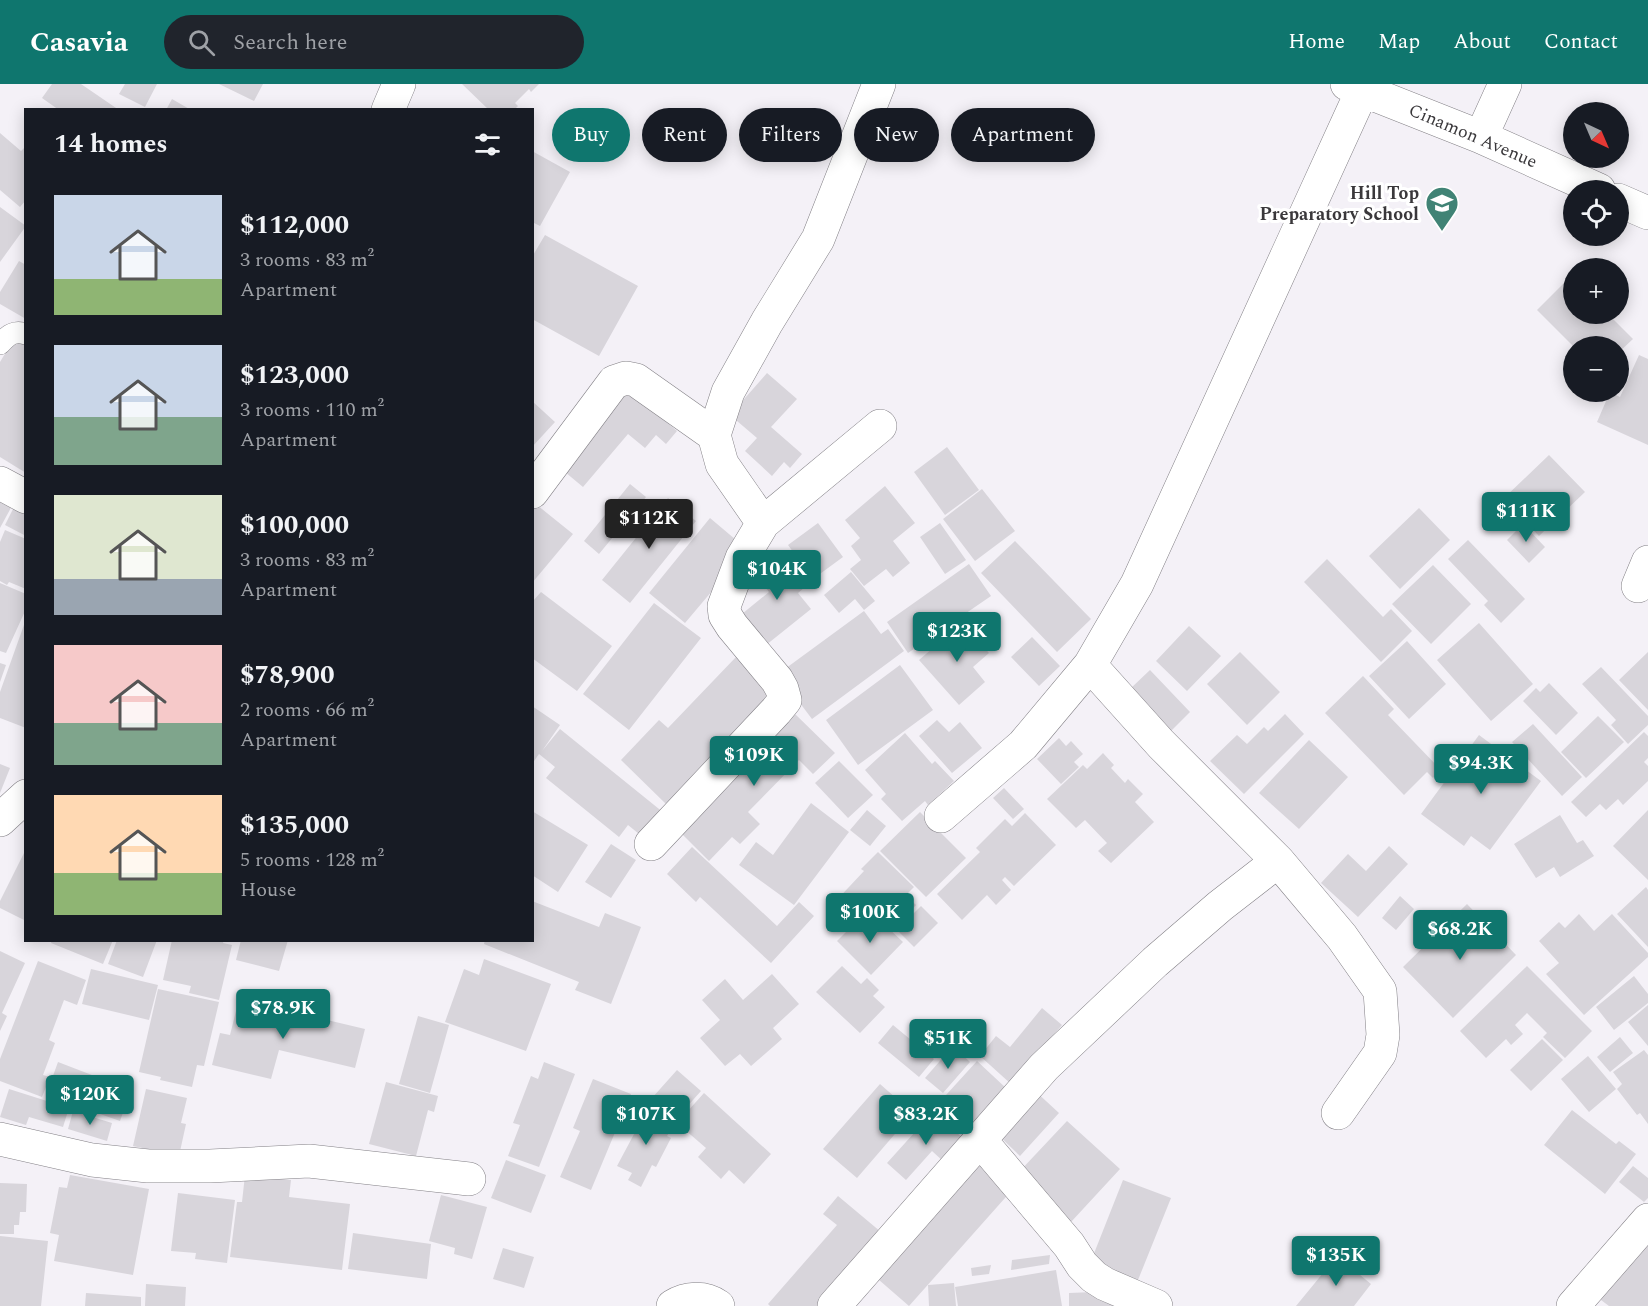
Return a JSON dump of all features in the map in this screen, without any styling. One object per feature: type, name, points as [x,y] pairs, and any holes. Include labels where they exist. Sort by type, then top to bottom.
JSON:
[{"type":"street","points":[[389,108],[399,84]]},
{"type":"street","points":[[763,523],[722,464],[714,435],[728,392],[767,322],[819,239],[879,84]]},
{"type":"street","points":[[1481,137],[1505,84]]},
{"type":"street","points":[[941,816],[1023,746],[1090,665],[1137,585],[1355,87]]},
{"type":"street","name":"Cinamon Avenue","points":[[1355,87],[1481,137],[1577,180]]},
{"type":"street","points":[[1629,205],[1648,213]]},
{"type":"street","points":[[534,489],[614,382],[626,378],[636,380],[714,435]]},
{"type":"street","points":[[651,844],[769,720],[785,700],[777,680],[725,615],[724,606],[742,558],[763,523],[880,426]]},
{"type":"street","points":[[0,483],[24,496]]},
{"type":"street","points":[[1090,665],[1161,744],[1278,861],[1342,937],[1380,991],[1383,1035],[1380,1053],[1338,1113]]},
{"type":"street","points":[[0,820],[24,798]]},
{"type":"street","points":[[834,1306],[1044,1067],[1155,962],[1220,906],[1278,861]]},
{"type":"street","points":[[0,1139],[92,1160],[148,1166],[210,1166],[309,1161],[469,1179]]},
{"type":"street","points":[[980,1140],[1094,1277],[1156,1306]]},
{"type":"street","points":[[1577,1305],[1648,1220]]},
{"type":"street","points":[[673,1306],[684,1299],[711,1301],[717,1306]]},
{"type":"lane","points":[[0,344],[8,335],[19,332],[24,333]]},
{"type":"building","points":[[52,84],[81,84],[116,108],[56,108],[42,98]]},
{"type":"building","points":[[125,84],[157,84],[145,107],[119,94]]},
{"type":"building","points":[[219,84],[263,84],[254,101]]},
{"type":"building","points":[[462,84],[539,84],[531,92],[529,89],[515,103],[518,106],[516,108],[487,108]]},
{"type":"building","points":[[172,99],[188,108],[167,108]]},
{"type":"building","points":[[0,133],[21,151],[24,148],[24,202],[20,207],[0,190]]},
{"type":"building","points":[[534,152],[570,172],[540,226],[534,223]]},
{"type":"building","points":[[0,207],[24,225],[24,229],[0,262]]},
{"type":"building","points":[[545,235],[638,286],[599,356],[534,320],[534,254]]},
{"type":"building","points":[[19,261],[24,264],[24,318],[0,304],[0,292]]},
{"type":"building","points":[[1563,284],[1563,324],[1618,324],[1633,339],[1629,343],[1629,336],[1563,336],[1537,310]]},
{"type":"building","points":[[15,337],[24,342],[24,472],[0,457],[0,362]]},
{"type":"building","points":[[1639,355],[1648,359],[1648,445],[1597,422],[1606,402],[1629,402],[1629,377]]},
{"type":"building","points":[[767,373],[797,399],[771,427],[802,454],[790,468],[784,462],[772,476],[745,451],[757,438],[730,415]]},
{"type":"building","points":[[626,388],[677,431],[666,444],[656,435],[645,448],[628,434],[583,487],[559,467]]},
{"type":"building","points":[[534,403],[555,422],[534,445]]},
{"type":"building","points":[[947,447],[979,490],[945,515],[914,472]]},
{"type":"building","points":[[1549,455],[1585,492],[1539,536],[1503,499]]},
{"type":"building","points":[[630,484],[646,497],[599,554],[584,541]]},
{"type":"building","points":[[885,486],[915,523],[893,541],[910,563],[893,577],[886,569],[864,586],[850,569],[861,560],[851,546],[860,538],[845,520]]},
{"type":"building","points":[[982,489],[1015,531],[975,561],[943,519]]},
{"type":"building","points":[[0,497],[13,504],[0,528]]},
{"type":"building","points":[[668,498],[696,521],[630,603],[602,580]]},
{"type":"building","points":[[15,505],[24,509],[24,535],[5,525]]},
{"type":"building","points":[[537,505],[573,534],[534,581],[534,508]]},
{"type":"building","points":[[1419,508],[1450,540],[1400,589],[1369,556]]},
{"type":"building","points":[[710,518],[742,545],[718,574],[723,578],[685,623],[649,593]]},
{"type":"building","points":[[818,523],[843,557],[813,579],[788,545]]},
{"type":"building","points":[[940,523],[966,560],[945,574],[920,537]]},
{"type":"building","points":[[1523,524],[1545,547],[1529,563],[1507,540]]},
{"type":"building","points":[[5,530],[24,538],[24,588],[9,582],[7,585],[0,581],[0,542]]},
{"type":"building","points":[[1468,540],[1525,599],[1501,623],[1484,605],[1488,601],[1448,559]]},
{"type":"building","points":[[1015,541],[1091,619],[1057,652],[981,573]]},
{"type":"building","points":[[789,551],[812,581],[798,593],[811,609],[761,649],[737,618],[769,592],[757,576]]},
{"type":"building","points":[[1327,559],[1383,617],[1391,609],[1412,631],[1381,662],[1304,582]]},
{"type":"building","points":[[969,564],[991,596],[908,653],[887,622]]},
{"type":"building","points":[[1433,565],[1471,604],[1431,644],[1392,604]]},
{"type":"building","points":[[851,572],[875,601],[864,610],[855,599],[839,613],[824,595]]},
{"type":"building","points":[[0,583],[24,593],[24,613],[6,653],[0,651]]},
{"type":"building","points":[[541,592],[612,646],[577,691],[534,659],[534,600]]},
{"type":"building","points":[[654,603],[701,638],[629,730],[583,694]]},
{"type":"building","points":[[864,611],[881,634],[888,629],[904,651],[812,719],[778,674]]},
{"type":"building","points":[[962,623],[989,653],[973,667],[985,682],[959,705],[919,660]]},
{"type":"building","points":[[1479,623],[1533,684],[1491,721],[1437,660]]},
{"type":"building","points":[[24,625],[24,727],[0,718],[0,692]]},
{"type":"building","points":[[1189,626],[1221,656],[1187,691],[1156,661]]},
{"type":"building","points":[[1032,637],[1060,666],[1039,686],[1011,657]]},
{"type":"building","points":[[1407,641],[1446,684],[1409,719],[1369,676]]},
{"type":"building","points":[[1240,652],[1280,692],[1247,725],[1207,684]]},
{"type":"building","points":[[1648,652],[1648,710],[1619,680]]},
{"type":"building","points":[[736,657],[774,693],[666,804],[621,760],[659,720],[668,728]]},
{"type":"building","points":[[0,663],[6,665],[0,682]]},
{"type":"building","points":[[900,665],[933,710],[858,765],[826,720]]},
{"type":"building","points":[[1601,667],[1648,716],[1648,725],[1628,744],[1611,725],[1616,720],[1582,684]]},
{"type":"building","points":[[1150,670],[1190,712],[1171,731],[1130,689]]},
{"type":"building","points":[[1363,676],[1394,709],[1388,715],[1441,770],[1433,778],[1427,772],[1404,795],[1325,713]]},
{"type":"building","points":[[1549,683],[1578,713],[1556,735],[1523,701],[1536,688],[1540,692]]},
{"type":"building","points":[[534,707],[560,725],[542,751],[560,729],[664,813],[644,838],[628,825],[619,837],[546,778],[555,767],[539,754],[534,761]]},
{"type":"building","points":[[794,713],[835,753],[813,774],[799,760],[748,812],[760,824],[740,844],[732,837],[709,861],[679,831]]},
{"type":"building","points":[[1285,714],[1304,734],[1244,794],[1210,761],[1237,735],[1247,744],[1264,727],[1268,731]]},
{"type":"building","points":[[1598,716],[1624,742],[1586,778],[1561,752]]},
{"type":"building","points":[[937,720],[949,732],[960,722],[982,748],[952,773],[919,736]]},
{"type":"building","points":[[1533,724],[1582,777],[1562,796],[1512,742]]},
{"type":"building","points":[[1644,732],[1648,736],[1648,758],[1644,762],[1648,766],[1648,781],[1623,805],[1618,799],[1606,810],[1600,804],[1586,817],[1571,802]]},
{"type":"building","points":[[905,733],[932,764],[935,761],[954,781],[928,805],[925,801],[902,821],[881,799],[886,794],[865,770]]},
{"type":"building","points":[[1479,735],[1541,781],[1490,850],[1471,836],[1464,846],[1421,814]]},
{"type":"building","points":[[1059,738],[1066,746],[1071,741],[1083,754],[1074,762],[1079,767],[1061,784],[1037,759]]},
{"type":"building","points":[[1309,740],[1348,777],[1299,829],[1259,793]]},
{"type":"building","points":[[1103,753],[1114,765],[1111,768],[1125,783],[1128,779],[1143,794],[1135,802],[1154,822],[1111,863],[1098,851],[1107,843],[1085,820],[1076,828],[1047,799],[1083,765],[1087,769]]},
{"type":"building","points":[[839,761],[873,795],[848,818],[815,783]]},
{"type":"building","points":[[0,764],[10,768],[0,793]]},
{"type":"building","points":[[1004,788],[1024,809],[1013,819],[993,798]]},
{"type":"building","points":[[811,803],[849,832],[794,905],[739,865],[756,842],[773,855]]},
{"type":"building","points":[[867,810],[886,826],[870,846],[850,830]]},
{"type":"building","points":[[1648,810],[1648,880],[1613,846]]},
{"type":"building","points":[[534,812],[588,845],[558,892],[534,876]]},
{"type":"building","points":[[920,812],[966,858],[926,897],[880,851]]},
{"type":"building","points":[[1025,813],[1056,845],[1014,886],[1005,877],[1002,880],[1011,890],[996,905],[987,895],[962,920],[937,894],[980,852],[976,848],[1005,819],[1012,826]]},
{"type":"building","points":[[1560,815],[1577,843],[1583,840],[1594,856],[1560,877],[1554,867],[1536,878],[1514,844]]},
{"type":"building","points":[[611,844],[636,860],[611,898],[585,882]]},
{"type":"building","points":[[1389,846],[1408,864],[1358,917],[1321,883],[1348,854],[1366,871]]},
{"type":"building","points":[[692,847],[777,926],[799,902],[814,916],[771,963],[700,897],[696,902],[667,874]]},
{"type":"building","points":[[878,852],[914,887],[906,895],[916,905],[902,920],[893,911],[879,925],[863,909],[851,922],[833,904],[864,871],[861,869]]},
{"type":"building","points":[[24,853],[24,920],[0,908],[0,901]]},
{"type":"building","points":[[1646,887],[1648,890],[1648,947],[1617,914]]},
{"type":"building","points":[[1400,896],[1414,909],[1396,930],[1382,918]]},
{"type":"building","points":[[534,902],[599,927],[605,913],[641,927],[611,1004],[575,990],[579,982],[484,944],[484,942],[534,942]]},
{"type":"building","points":[[1467,904],[1516,955],[1453,1018],[1403,967]]},
{"type":"building","points":[[921,906],[938,923],[914,947],[897,930]]},
{"type":"building","points":[[1579,914],[1594,931],[1612,914],[1648,953],[1648,957],[1584,1015],[1546,974],[1559,963],[1539,941],[1559,922],[1565,928]]},
{"type":"building","points":[[858,920],[866,927],[872,920],[880,928],[884,924],[903,942],[871,975],[837,941]]},
{"type":"building","points":[[51,942],[112,942],[103,964]]},
{"type":"building","points":[[116,942],[156,942],[143,977],[108,964]]},
{"type":"building","points":[[172,942],[223,942],[232,945],[219,1000],[189,993],[191,986],[163,980]]},
{"type":"building","points":[[240,942],[287,942],[279,971],[236,960]]},
{"type":"building","points":[[0,951],[25,963],[2,1013],[7,1016],[0,1031]]},
{"type":"building","points":[[484,959],[551,984],[526,1051],[445,1022],[464,969],[479,975]]},
{"type":"building","points":[[38,961],[86,980],[77,1005],[64,1000],[49,1040],[55,1043],[43,1075],[50,1077],[42,1097],[0,1081],[0,1059]]},
{"type":"building","points":[[842,966],[861,984],[867,978],[879,990],[873,996],[885,1007],[860,1033],[816,992]]},
{"type":"building","points":[[1527,966],[1592,1031],[1565,1058],[1543,1037],[1547,1033],[1527,1013],[1515,1025],[1523,1034],[1511,1045],[1506,1039],[1486,1058],[1460,1031]]},
{"type":"building","points":[[91,969],[158,985],[149,1020],[82,1004]]},
{"type":"building","points":[[772,974],[799,1004],[773,1028],[782,1039],[751,1066],[740,1054],[725,1066],[700,1038],[720,1020],[702,1000],[725,979],[743,1000]]},
{"type":"building","points":[[1634,976],[1648,994],[1648,1003],[1614,1030],[1596,1007]]},
{"type":"building","points":[[158,989],[219,1002],[204,1066],[197,1065],[192,1087],[160,1080],[161,1077],[139,1072]]},
{"type":"building","points":[[239,999],[365,1029],[355,1068],[279,1050],[271,1079],[212,1065],[220,1033],[230,1035]]},
{"type":"building","points":[[1648,1005],[1648,1046],[1628,1022]]},
{"type":"building","points":[[1042,1008],[1062,1025],[1011,1084],[980,1056],[996,1036],[1010,1047]]},
{"type":"building","points":[[418,1016],[449,1025],[430,1093],[399,1084]]},
{"type":"building","points":[[893,1025],[934,1059],[919,1077],[878,1043]]},
{"type":"building","points":[[1620,1037],[1633,1053],[1610,1072],[1597,1057]]},
{"type":"building","points":[[1542,1039],[1563,1060],[1531,1091],[1510,1070]]},
{"type":"building","points":[[953,1046],[970,1062],[943,1093],[925,1078]]},
{"type":"building","points":[[1644,1050],[1648,1055],[1648,1124],[1640,1113],[1637,1115],[1617,1089],[1622,1084],[1613,1072]]},
{"type":"building","points":[[1588,1056],[1616,1089],[1589,1112],[1561,1079]]},
{"type":"building","points":[[977,1061],[1007,1089],[976,1123],[946,1095]]},
{"type":"building","points":[[58,1062],[131,1090],[120,1121],[46,1095]]},
{"type":"building","points":[[544,1062],[575,1074],[539,1167],[508,1156],[520,1125],[513,1123],[531,1076],[538,1079]]},
{"type":"building","points":[[677,1070],[701,1091],[676,1119],[652,1098]]},
{"type":"building","points":[[593,1079],[631,1094],[591,1190],[560,1177],[580,1131],[573,1128]]},
{"type":"building","points":[[386,1082],[438,1096],[434,1112],[428,1110],[416,1156],[369,1144]]},
{"type":"building","points":[[880,1084],[913,1113],[857,1178],[823,1149]]},
{"type":"building","points":[[9,1089],[69,1108],[63,1127],[29,1117],[26,1125],[0,1117]]},
{"type":"building","points":[[146,1089],[187,1098],[181,1123],[186,1124],[179,1156],[133,1146]]},
{"type":"building","points":[[1033,1089],[1059,1113],[1020,1156],[994,1131]]},
{"type":"building","points":[[704,1093],[771,1154],[744,1184],[729,1170],[721,1179],[698,1157],[706,1148],[677,1123]]},
{"type":"building","points":[[649,1106],[667,1115],[664,1120],[674,1125],[667,1136],[671,1138],[656,1167],[652,1165],[641,1187],[628,1180],[632,1173],[617,1166]]},
{"type":"building","points":[[1572,1110],[1616,1144],[1619,1141],[1636,1154],[1605,1194],[1544,1145]]},
{"type":"building","points":[[73,1111],[112,1123],[107,1141],[68,1129]]},
{"type":"building","points":[[933,1112],[964,1139],[944,1162],[932,1151],[906,1180],[887,1163]]},
{"type":"building","points":[[1067,1121],[1120,1169],[1071,1222],[1019,1172]]},
{"type":"building","points":[[976,1155],[1013,1189],[909,1306],[871,1273]]},
{"type":"building","points":[[506,1160],[546,1175],[531,1213],[491,1198]]},
{"type":"building","points":[[1633,1166],[1648,1178],[1648,1198],[1644,1202],[1619,1182]]},
{"type":"building","points":[[70,1175],[149,1189],[133,1275],[54,1261],[59,1235],[50,1233],[59,1187],[67,1188]]},
{"type":"building","points":[[245,1175],[291,1180],[289,1197],[350,1204],[342,1270],[230,1257],[237,1202],[242,1202]]},
{"type":"building","points":[[1123,1180],[1171,1198],[1138,1280],[1091,1261]]},
{"type":"building","points":[[0,1183],[27,1184],[26,1212],[20,1212],[19,1225],[14,1225],[14,1234],[0,1234]]},
{"type":"building","points":[[178,1193],[235,1200],[227,1263],[195,1259],[196,1253],[171,1251]]},
{"type":"building","points":[[441,1195],[487,1207],[472,1259],[454,1254],[455,1248],[429,1241]]},
{"type":"building","points":[[838,1196],[881,1232],[818,1306],[770,1306],[768,1304],[837,1225],[823,1214]]},
{"type":"building","points":[[353,1233],[431,1244],[427,1279],[348,1269]]},
{"type":"building","points":[[0,1236],[48,1241],[41,1306],[0,1306]]},
{"type":"building","points":[[1648,1244],[1648,1306],[1609,1306],[1597,1297]]},
{"type":"building","points":[[503,1248],[534,1257],[524,1288],[493,1279]]},
{"type":"building","points":[[1050,1255],[1049,1264],[1011,1270],[1012,1260]]},
{"type":"building","points":[[1337,1256],[1371,1284],[1354,1306],[1296,1306]]},
{"type":"building","points":[[991,1265],[989,1274],[972,1276],[971,1268]]},
{"type":"building","points":[[1056,1270],[1062,1306],[958,1306],[955,1287]]},
{"type":"building","points":[[954,1283],[956,1306],[929,1306],[928,1285]]},
{"type":"building","points":[[146,1284],[186,1287],[185,1306],[145,1306]]},
{"type":"building","points":[[1118,1291],[1118,1306],[1069,1306],[1069,1293]]},
{"type":"building","points":[[86,1293],[141,1297],[141,1306],[85,1306]]},
{"type":"place","name":"Hill Top Preparatory School","points":[[1442,232]]}]
